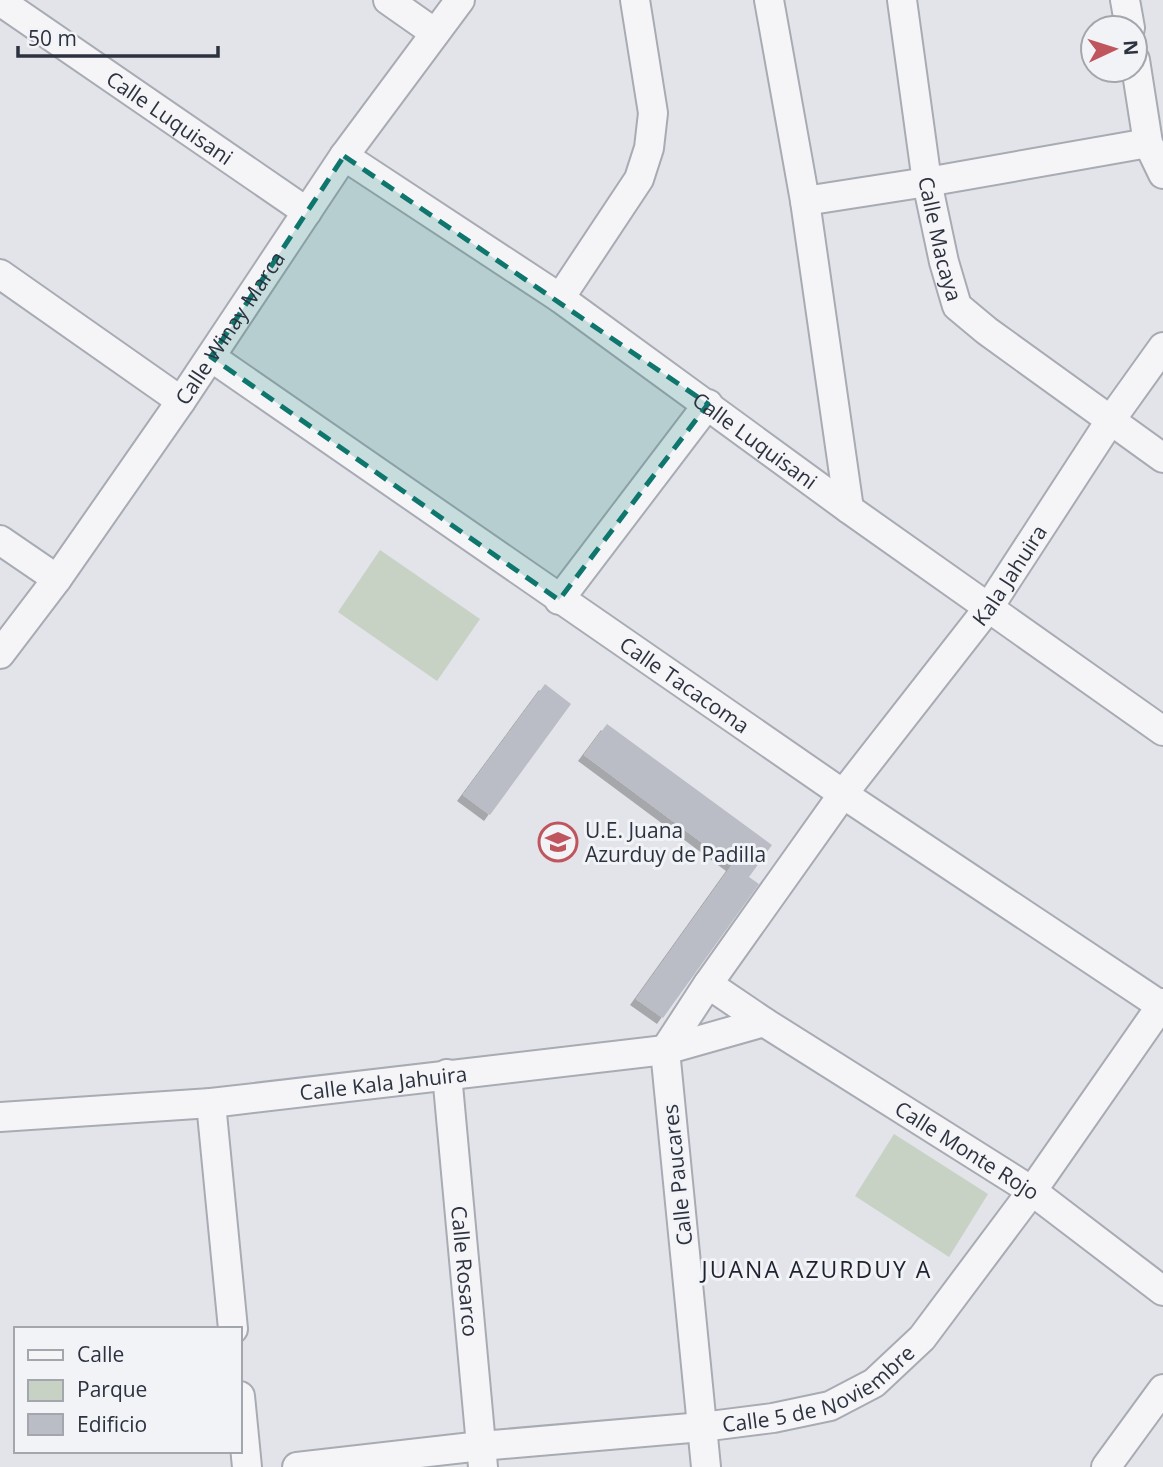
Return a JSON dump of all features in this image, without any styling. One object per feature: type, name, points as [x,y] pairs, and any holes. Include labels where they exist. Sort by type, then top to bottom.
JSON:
[{"type":"street","points":[[388,0],[435,33]]},
{"type":"street","name":"Calle Winay Marca","points":[[0,654],[57,579],[181,401],[344,156],[460,0]]},
{"type":"street","points":[[560,298],[639,178],[649,148],[653,113],[635,0]]},
{"type":"street","points":[[769,0],[805,201],[849,509]]},
{"type":"street","name":"Calle Macaya","points":[[902,0],[927,182],[944,262],[957,306],[987,331],[1163,458]]},
{"type":"street","name":"Calle Luquisani","points":[[0,1],[307,212]]},
{"type":"street","points":[[1139,84],[1148,143],[1163,173]]},
{"type":"street","points":[[805,201],[1148,143]]},
{"type":"street","name":"Calle Luquisani","points":[[344,156],[560,298],[849,509],[1163,731]]},
{"type":"street","points":[[0,274],[181,401]]},
{"type":"street","name":"Kala Jahuira","points":[[665,1049],[843,794],[989,607],[1110,421],[1163,348]]},
{"type":"street","name":"Calle Tacacoma","points":[[211,357],[843,794],[1162,1005]]},
{"type":"street","points":[[559,600],[708,404]]},
{"type":"street","points":[[0,540],[57,579]]},
{"type":"street","name":"Calle Monte Rojo","points":[[708,984],[1032,1191],[1163,1291]]},
{"type":"street","name":"Calle 5 de Noviembre","points":[[297,1467],[482,1457],[773,1418],[830,1406],[874,1383],[922,1338],[1032,1191],[1162,1005]]},
{"type":"street","name":"Calle Kala Jahuira","points":[[0,1118],[211,1103],[665,1049],[764,1022]]},
{"type":"street","name":"Calle Paucares","points":[[665,1049],[706,1467]]},
{"type":"street","name":"Calle Rosarco","points":[[447,1074],[482,1457]]},
{"type":"street","points":[[211,1103],[233,1327]]},
{"type":"street","points":[[1105,1467],[1163,1389]]},
{"type":"street","points":[[242,1416],[247,1467]]},
{"type":"highlighted area","points":[[344,156],[708,404],[559,600],[211,357]]},
{"type":"green space","points":[[380,550],[480,619],[437,681],[338,612]]},
{"type":"green space","points":[[894,1134],[988,1194],[949,1257],[855,1196]]},
{"type":"building","points":[[545,684],[571,704],[490,815],[463,795]]},
{"type":"building","points":[[607,724],[772,845],[749,877],[759,884],[663,1018],[636,999],[732,865],[584,755]]},
{"type":"place","name":"U.E. Juana Azurduy de Padilla","points":[[558,842]]},
{"type":"district","name":"JUANA AZURDUY A","points":[[817,1269]]}]
